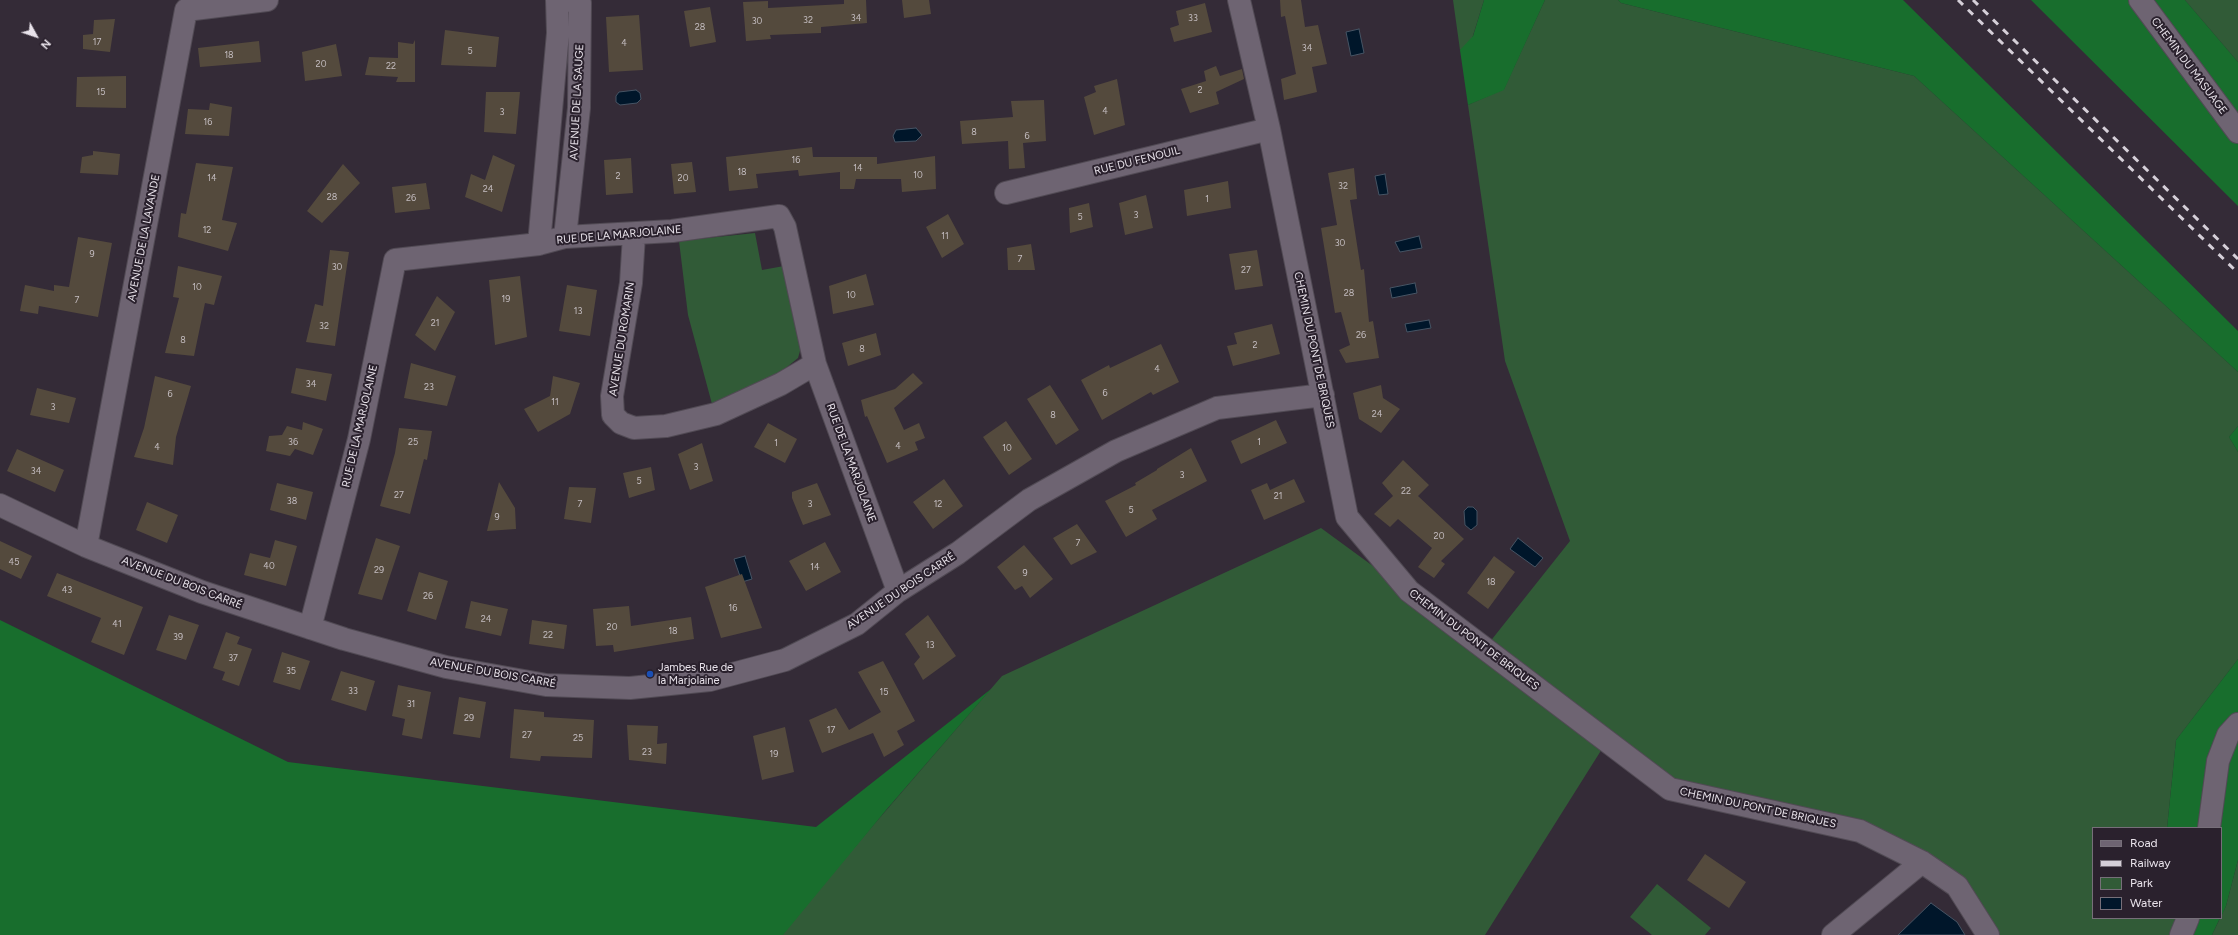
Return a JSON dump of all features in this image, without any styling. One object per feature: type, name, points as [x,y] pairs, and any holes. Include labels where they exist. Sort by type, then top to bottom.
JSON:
[{"type":"street","name":"AVENUE DE LA LAVANDE","points":[[86,546],[186,10],[267,0]]},
{"type":"street","name":"AVENUE DE LA SAUGE","points":[[539,244],[558,33],[557,0]]},
{"type":"street","name":"AVENUE DE LA SAUGE","points":[[565,237],[574,170],[580,78],[580,3],[568,0]]},
{"type":"street","name":"CHEMIN DU PONT DE BRIQUES","points":[[1239,0],[1269,129],[1347,517],[1409,591],[1670,789],[1860,831],[1922,862],[1957,886],[1988,935]]},
{"type":"street","name":"CHEMIN DU MASUAGE","points":[[2140,0],[2238,132]]},
{"type":"street","name":"RUE DU FENOUIL","points":[[1006,193],[1269,129]]},
{"type":"street","name":"RUE DE LA MARJOLAINE","points":[[310,628],[359,439],[395,260],[539,244],[565,237],[634,235],[779,216],[785,227],[815,364],[898,591]]},
{"type":"street","name":"AVENUE DU ROMARIN","points":[[634,235],[631,283],[612,396],[613,415],[621,423],[634,428],[666,426],[716,414],[781,384],[815,364]]},
{"type":"street","name":"AVENUE DU BOIS CARRÉ","points":[[0,505],[86,546],[202,592],[310,628],[446,667],[538,684],[630,688],[710,680],[784,660],[857,624],[898,591],[958,552],[1029,500],[1116,451],[1217,408],[1323,395]]},
{"type":"street","points":[[2209,827],[2218,761],[2228,735],[2238,724]]},
{"type":"street","points":[[1833,935],[1922,862]]},
{"type":"street","points":[[2181,935],[2188,919]]},
{"type":"green space","points":[[1453,0],[1484,0],[1470,45],[1460,50]]},
{"type":"green space","points":[[1484,0],[1545,0],[1504,90],[1468,105],[1460,50],[1473,36]]},
{"type":"green space","points":[[1545,0],[1618,0],[1621,3],[1914,76],[2238,372],[2238,426],[2229,437],[2238,452],[2238,659],[2176,740],[2167,827],[2092,827],[2092,919],[2174,919],[2178,935],[1988,935],[1957,886],[1860,831],[1670,789],[1607,741],[1485,935],[781,935],[815,893],[1002,676],[1321,528],[1485,648],[1570,541],[1505,361],[1468,105],[1504,89]]},
{"type":"green space","points":[[1618,0],[1903,0],[2238,331],[2238,372],[1914,76],[1621,3]]},
{"type":"green space","points":[[2031,0],[2185,0],[2238,62],[2238,206]]},
{"type":"green space","points":[[2185,0],[2238,0],[2238,62]]},
{"type":"green space","points":[[755,233],[762,270],[784,266],[800,342],[800,351],[798,358],[776,376],[712,404],[688,315],[679,241]]},
{"type":"green space","points":[[2238,426],[2238,452],[2229,437]]},
{"type":"green space","points":[[0,620],[288,762],[816,827],[991,689],[887,809],[783,935],[0,935]]},
{"type":"green space","points":[[2238,659],[2238,860],[2226,906],[2222,915],[2222,827],[2167,827],[2176,740]]},
{"type":"green space","points":[[2238,860],[2238,935],[2212,935],[2220,919],[2222,919],[2222,914],[2226,906]]},
{"type":"green space","points":[[1657,884],[1711,928],[1705,935],[1652,935],[1630,917]]},
{"type":"green space","points":[[2174,919],[2220,919],[2212,935],[2178,935]]},
{"type":"water","points":[[1359,29],[1364,53],[1351,56],[1346,32]]},
{"type":"water","points":[[636,90],[640,93],[641,99],[637,103],[620,105],[616,102],[616,96],[619,92]]},
{"type":"water","points":[[916,128],[922,135],[916,141],[895,142],[893,136],[896,130]]},
{"type":"water","points":[[1385,174],[1388,194],[1379,195],[1375,176]]},
{"type":"water","points":[[1419,236],[1422,248],[1400,252],[1395,242]]},
{"type":"water","points":[[1415,283],[1417,293],[1392,298],[1390,288]]},
{"type":"water","points":[[1429,320],[1431,328],[1407,332],[1405,324]]},
{"type":"water","points":[[1468,507],[1473,507],[1477,511],[1477,525],[1471,530],[1465,525],[1464,511]]},
{"type":"water","points":[[1518,538],[1543,558],[1535,567],[1510,549]]},
{"type":"water","points":[[745,556],[752,579],[742,582],[734,559]]},
{"type":"water","points":[[1931,903],[1957,922],[1965,935],[1898,935]]},
{"type":"building","points":[[844,0],[866,0],[867,23],[821,27],[821,33],[770,35],[771,39],[746,41],[743,2],[768,1],[768,8],[844,4]]},
{"type":"building","points":[[902,0],[929,0],[931,14],[904,18]]},
{"type":"building","points":[[1280,0],[1301,0],[1305,27],[1318,25],[1327,64],[1312,67],[1317,92],[1284,100],[1281,79],[1296,74],[1285,16],[1281,17]]},
{"type":"building","points":[[1205,3],[1212,32],[1174,42],[1170,28],[1179,25],[1176,11]]},
{"type":"building","points":[[710,7],[716,42],[690,47],[684,11]]},
{"type":"building","points":[[639,15],[643,70],[609,72],[606,17]]},
{"type":"building","points":[[115,19],[110,52],[83,49],[83,35],[93,34],[94,20]]},
{"type":"building","points":[[445,30],[499,37],[496,67],[441,65]]},
{"type":"building","points":[[415,40],[415,82],[396,82],[398,77],[365,75],[369,57],[398,58],[398,42],[413,44]]},
{"type":"building","points":[[259,41],[261,62],[200,67],[198,48]]},
{"type":"building","points":[[336,44],[342,76],[305,81],[302,52]]},
{"type":"building","points":[[1216,66],[1220,76],[1242,69],[1244,79],[1216,92],[1219,104],[1190,113],[1181,89],[1206,81],[1204,71]]},
{"type":"building","points":[[126,76],[126,108],[76,107],[77,77]]},
{"type":"building","points":[[1117,79],[1125,125],[1094,135],[1084,97],[1096,92],[1094,86]]},
{"type":"building","points":[[486,92],[520,92],[516,134],[484,132]]},
{"type":"building","points":[[1044,100],[1046,141],[1023,143],[1025,168],[1009,169],[1008,141],[962,144],[960,121],[1013,117],[1011,101]]},
{"type":"building","points":[[210,103],[232,107],[229,136],[185,134],[188,109],[209,110]]},
{"type":"building","points":[[812,147],[813,157],[877,157],[877,164],[935,156],[936,189],[902,192],[901,179],[856,179],[854,189],[840,189],[840,172],[799,176],[798,170],[756,174],[758,188],[729,191],[726,157]]},
{"type":"building","points":[[93,151],[120,154],[118,175],[80,173],[82,157],[93,155]]},
{"type":"building","points":[[493,155],[515,165],[502,212],[465,197],[471,174],[485,180]]},
{"type":"building","points":[[631,158],[633,193],[606,195],[604,160]]},
{"type":"building","points":[[692,162],[696,192],[674,194],[671,164]]},
{"type":"building","points":[[196,163],[233,167],[222,220],[237,223],[228,251],[178,237],[181,213],[186,214]]},
{"type":"building","points":[[343,164],[360,183],[322,223],[307,211]]},
{"type":"building","points":[[1354,168],[1357,199],[1350,200],[1361,270],[1364,269],[1369,322],[1373,321],[1379,358],[1346,363],[1339,350],[1350,345],[1341,312],[1335,313],[1321,228],[1337,225],[1328,173]]},
{"type":"building","points":[[1228,181],[1231,208],[1187,216],[1184,190]]},
{"type":"building","points":[[426,183],[430,209],[395,213],[392,187]]},
{"type":"building","points":[[1146,195],[1153,228],[1125,235],[1119,203]]},
{"type":"building","points":[[1089,203],[1093,227],[1070,233],[1069,208]]},
{"type":"building","points":[[948,214],[964,244],[942,258],[926,227]]},
{"type":"building","points":[[78,237],[112,243],[98,317],[39,306],[38,314],[20,311],[25,285],[54,291],[54,285],[69,287]]},
{"type":"building","points":[[1031,244],[1035,270],[1008,270],[1007,248]]},
{"type":"building","points":[[330,250],[349,252],[335,346],[306,342],[315,304],[323,306]]},
{"type":"building","points":[[1257,250],[1263,286],[1235,290],[1229,254]]},
{"type":"building","points":[[178,266],[222,276],[214,305],[205,303],[194,356],[165,353],[179,298],[173,297]]},
{"type":"building","points":[[866,274],[874,305],[833,314],[829,286]]},
{"type":"building","points":[[520,276],[527,337],[495,345],[489,280]]},
{"type":"building","points":[[567,285],[597,290],[590,336],[559,331]]},
{"type":"building","points":[[437,296],[455,312],[435,351],[415,335]]},
{"type":"building","points":[[1272,324],[1280,354],[1233,366],[1227,346],[1237,344],[1234,333]]},
{"type":"building","points":[[876,333],[881,355],[848,366],[842,343]]},
{"type":"building","points":[[1161,344],[1179,382],[1153,395],[1151,392],[1102,420],[1081,380],[1109,365],[1110,368]]},
{"type":"building","points":[[411,363],[456,376],[447,406],[404,398]]},
{"type":"building","points":[[296,368],[332,374],[326,401],[291,393]]},
{"type":"building","points":[[913,373],[923,383],[894,408],[904,430],[919,423],[925,438],[915,442],[918,450],[887,463],[867,416],[865,417],[861,400],[895,389]]},
{"type":"building","points":[[155,376],[191,386],[176,437],[173,465],[134,457],[144,428]]},
{"type":"building","points":[[553,376],[580,383],[570,414],[538,432],[524,409],[550,396]]},
{"type":"building","points":[[1050,385],[1079,430],[1056,445],[1027,399]]},
{"type":"building","points":[[1381,385],[1383,398],[1400,409],[1381,433],[1359,419],[1353,393]]},
{"type":"building","points":[[37,388],[76,398],[69,423],[30,415]]},
{"type":"building","points":[[1276,420],[1287,443],[1241,464],[1231,441]]},
{"type":"building","points":[[1006,421],[1032,459],[1009,475],[983,437]]},
{"type":"building","points":[[303,422],[323,429],[313,455],[295,449],[290,456],[266,451],[269,436],[282,435],[287,426],[302,430]]},
{"type":"building","points":[[768,423],[797,439],[785,463],[754,447]]},
{"type":"building","points":[[399,428],[432,431],[427,460],[424,459],[410,514],[380,506],[395,453]]},
{"type":"building","points":[[702,443],[713,481],[690,490],[678,454]]},
{"type":"building","points":[[1191,448],[1207,481],[1152,510],[1157,519],[1126,537],[1105,501],[1136,485],[1135,483]]},
{"type":"building","points":[[17,449],[64,470],[55,492],[7,471]]},
{"type":"building","points":[[1403,460],[1429,485],[1418,496],[1464,539],[1441,561],[1445,564],[1434,578],[1418,567],[1432,548],[1398,519],[1390,527],[1374,514],[1393,496],[1382,483]]},
{"type":"building","points":[[651,467],[655,490],[629,498],[623,473]]},
{"type":"building","points":[[944,479],[963,506],[933,529],[913,502]]},
{"type":"building","points":[[1294,479],[1305,502],[1264,520],[1251,490],[1267,483],[1270,490]]},
{"type":"building","points":[[499,482],[515,508],[516,529],[487,531]]},
{"type":"building","points":[[277,483],[313,492],[306,520],[270,510]]},
{"type":"building","points":[[817,483],[831,515],[803,525],[792,498],[792,492]]},
{"type":"building","points":[[569,487],[596,488],[591,523],[564,519]]},
{"type":"building","points":[[147,502],[178,515],[167,543],[136,530]]},
{"type":"building","points":[[1077,524],[1097,552],[1071,565],[1053,538]]},
{"type":"building","points":[[376,538],[400,546],[382,600],[358,594]]},
{"type":"building","points":[[275,540],[297,546],[286,586],[244,575],[250,553],[270,558]]},
{"type":"building","points":[[0,541],[32,556],[21,579],[0,569]]},
{"type":"building","points":[[825,542],[841,572],[806,591],[789,561]]},
{"type":"building","points":[[1024,545],[1053,579],[1030,598],[1022,586],[1015,590],[997,567]]},
{"type":"building","points":[[1494,556],[1515,572],[1488,609],[1467,593]]},
{"type":"building","points":[[419,572],[448,581],[436,620],[407,611]]},
{"type":"building","points":[[57,573],[143,607],[124,655],[91,642],[101,618],[47,596]]},
{"type":"building","points":[[742,574],[762,628],[721,638],[705,587]]},
{"type":"building","points":[[471,601],[508,609],[501,636],[465,628]]},
{"type":"building","points":[[629,606],[631,626],[691,617],[694,639],[614,652],[613,645],[596,646],[593,609]]},
{"type":"building","points":[[169,615],[199,625],[186,660],[156,650]]},
{"type":"building","points":[[928,615],[956,656],[923,680],[914,664],[920,657],[905,634]]},
{"type":"building","points":[[532,620],[567,625],[564,649],[529,644]]},
{"type":"building","points":[[226,632],[240,637],[237,644],[252,649],[239,686],[222,680],[225,672],[213,668]]},
{"type":"building","points":[[282,652],[310,661],[300,690],[273,682]]},
{"type":"building","points":[[883,661],[915,721],[897,731],[904,745],[884,757],[873,733],[822,753],[809,720],[836,708],[849,730],[881,712],[858,672]]},
{"type":"building","points":[[341,671],[375,681],[366,711],[331,700]]},
{"type":"building","points":[[398,685],[431,692],[422,739],[402,735],[405,719],[392,716]]},
{"type":"building","points":[[459,697],[486,702],[480,738],[453,734]]},
{"type":"building","points":[[514,709],[544,712],[544,717],[594,720],[592,758],[541,756],[540,761],[510,758]]},
{"type":"building","points":[[627,725],[658,726],[657,744],[667,743],[666,764],[629,760]]},
{"type":"building","points":[[785,727],[794,772],[762,780],[753,736]]},
{"type":"building","points":[[1705,854],[1746,882],[1729,908],[1687,880]]},
{"type":"railway","points":[[1958,0],[2238,273]]},
{"type":"railway","points":[[1973,0],[2238,259]]},
{"type":"place","name":"Jambes Rue de la Marjolaine","points":[[650,674]]}]
